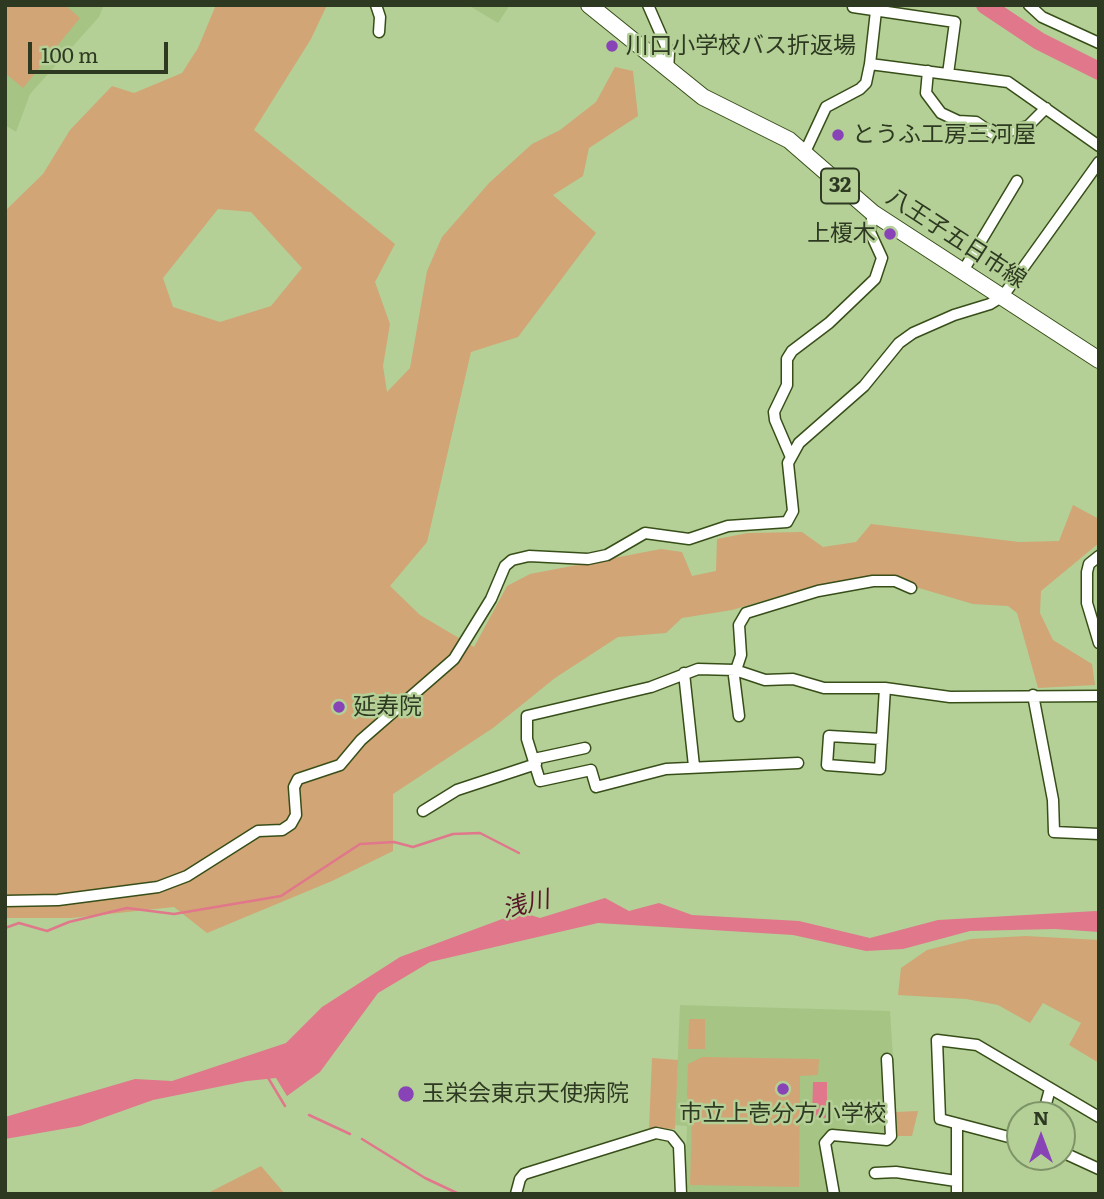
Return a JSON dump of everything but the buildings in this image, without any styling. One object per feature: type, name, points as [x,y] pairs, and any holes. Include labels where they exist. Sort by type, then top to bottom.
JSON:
[{"type":"main road","name":"八王子五日市線","points":[[589,5],[668,71],[713,104],[772,131],[805,152],[873,214],[1099,360]]},
{"type":"street","points":[[376,5],[380,17],[379,32]]},
{"type":"street","points":[[648,5],[669,53],[668,71]]},
{"type":"street","points":[[1029,5],[1042,17],[1099,43]]},
{"type":"street","points":[[853,7],[955,22],[948,74]]},
{"type":"street","points":[[805,152],[826,107],[866,83],[876,11]]},
{"type":"street","points":[[870,64],[1008,82],[1046,108],[1054,118],[1099,146]]},
{"type":"street","points":[[928,71],[926,93],[941,113],[958,121],[976,122],[995,135],[1028,126],[1046,108]]},
{"type":"street","points":[[790,455],[818,425],[864,386],[899,343],[929,324],[990,304],[1003,296],[1099,162]]},
{"type":"street","points":[[963,271],[1017,181]]},
{"type":"street","points":[[5,901],[58,900],[159,887],[187,876],[258,831],[282,830],[291,824],[296,815],[294,787],[298,779],[340,765],[361,740],[454,659],[491,599],[505,566],[512,560],[529,556],[588,559],[607,555],[645,533],[689,539],[728,526],[787,522],[793,511],[788,475],[790,455],[775,421],[774,412],[787,385],[787,359],[792,351],[829,323],[875,279],[882,258],[870,232],[873,214]]},
{"type":"street","points":[[1099,556],[1089,564],[1087,603],[1099,643]]},
{"type":"street","points":[[739,716],[735,670],[741,655],[739,625],[746,613],[818,591],[873,581],[895,581],[911,588]]},
{"type":"street","points":[[798,763],[666,769],[596,787],[591,770],[540,781],[527,739],[527,716],[651,687],[698,669],[735,670],[765,680],[793,679],[824,688],[885,688],[950,697],[1099,696]]},
{"type":"street","points":[[684,673],[694,766]]},
{"type":"street","points":[[881,739],[829,736],[827,765],[880,769],[885,688]]},
{"type":"street","points":[[1033,695],[1053,800],[1054,832],[1099,834]]},
{"type":"street","points":[[423,811],[457,790],[535,761],[584,748]]},
{"type":"street","points":[[1006,1137],[940,1119],[937,1040],[977,1045],[1099,1117]]},
{"type":"street","points":[[834,1194],[825,1143],[832,1135],[887,1140],[891,1136],[887,1059]]},
{"type":"street","points":[[1047,1101],[1050,1088]]},
{"type":"street","points":[[957,1125],[957,1194]]},
{"type":"street","points":[[516,1194],[524,1174],[656,1133],[671,1136],[679,1146],[681,1194]]},
{"type":"street","points":[[1076,1158],[1099,1169]]},
{"type":"street","points":[[875,1172],[896,1172],[956,1181]]},
{"type":"shaded area","points":[[5,5],[104,5],[99,17],[30,94],[16,132],[5,125]]},
{"type":"shaded area","points":[[5,5],[65,5],[80,18],[23,88],[5,73]]},
{"type":"shaded area","points":[[216,5],[327,5],[311,39],[254,130],[395,244],[375,282],[390,324],[383,366],[387,392],[410,368],[427,271],[442,237],[489,183],[532,144],[560,130],[596,102],[615,67],[633,71],[638,116],[589,148],[583,176],[553,195],[596,233],[518,337],[471,352],[427,542],[390,586],[420,615],[474,647],[507,586],[530,574],[661,549],[682,552],[692,576],[716,571],[717,539],[748,533],[802,532],[823,547],[856,542],[871,524],[1019,542],[1059,541],[1073,505],[1099,519],[1099,543],[1041,591],[1040,613],[1053,640],[1092,664],[1095,685],[1038,688],[1017,613],[1008,606],[973,604],[895,581],[790,593],[732,610],[682,618],[666,633],[618,637],[555,678],[493,728],[393,794],[393,851],[332,881],[207,933],[174,907],[71,918],[5,918],[5,211],[43,174],[70,130],[112,86],[134,93],[182,73],[198,48]],"holes":[[[218,209],[251,212],[302,268],[271,306],[220,322],[173,307],[163,278]]]},
{"type":"shaded area","points":[[468,5],[510,5],[498,23]]},
{"type":"shaded area","points":[[605,898],[629,911],[659,903],[692,915],[799,921],[870,938],[938,920],[1096,911],[1099,912],[1099,932],[1055,929],[970,931],[903,949],[866,951],[793,935],[598,923],[430,962],[378,993],[320,1072],[287,1096],[276,1078],[247,1081],[153,1100],[80,1126],[5,1139],[5,1117],[135,1079],[172,1081],[286,1043],[322,1007],[400,957],[521,912],[540,918]]},
{"type":"shaded area","points":[[1026,936],[1099,940],[1099,1063],[1069,1045],[1081,1023],[1043,1003],[1030,1023],[998,1005],[966,999],[898,995],[901,968],[927,950],[971,939]]},
{"type":"shaded area","name":"市立上壱分方小学校","points":[[680,1005],[890,1011],[893,1058],[888,1059],[891,1136],[833,1135],[825,1143],[834,1194],[690,1194],[685,1182],[687,1126],[675,1125]]},
{"type":"shaded area","points":[[689,1019],[705,1019],[705,1049],[688,1049]]},
{"type":"shaded area","points":[[702,1057],[819,1059],[818,1075],[800,1076],[799,1187],[690,1185],[692,1116],[687,1095],[688,1064]]},
{"type":"shaded area","points":[[652,1058],[678,1060],[675,1129],[649,1128]]},
{"type":"shaded area","points":[[813,1082],[827,1082],[827,1118],[812,1118]]},
{"type":"shaded area","points":[[918,1111],[912,1136],[898,1136],[896,1112]]},
{"type":"shaded area","points":[[261,1166],[285,1194],[206,1194]]},
{"type":"waterway","points":[[985,5],[1039,41],[1099,71]]},
{"type":"waterway","points":[[996,12],[999,5]]},
{"type":"waterway","points":[[5,928],[19,923],[47,931],[69,922],[127,908],[174,914],[281,896],[360,844],[394,842],[413,847],[453,834],[480,833],[519,853]]},
{"type":"waterway","points":[[267,1076],[285,1106]]},
{"type":"waterway","points":[[309,1115],[350,1134]]},
{"type":"waterway","points":[[362,1139],[425,1178],[459,1194]]},
{"type":"place","name":"川口小学校バス折返場","points":[[612,46]]},
{"type":"place","name":"とうふ工房三河屋","points":[[838,135]]},
{"type":"place","name":"上榎木","points":[[890,234]]},
{"type":"place","name":"延寿院","points":[[339,707]]},
{"type":"place","name":"市立上壱分方小学校","points":[[783,1089]]},
{"type":"place","name":"玉栄会東京天使病院","points":[[406,1094]]},
{"type":"water label","name":"浅川","points":[[526,905]]}]
